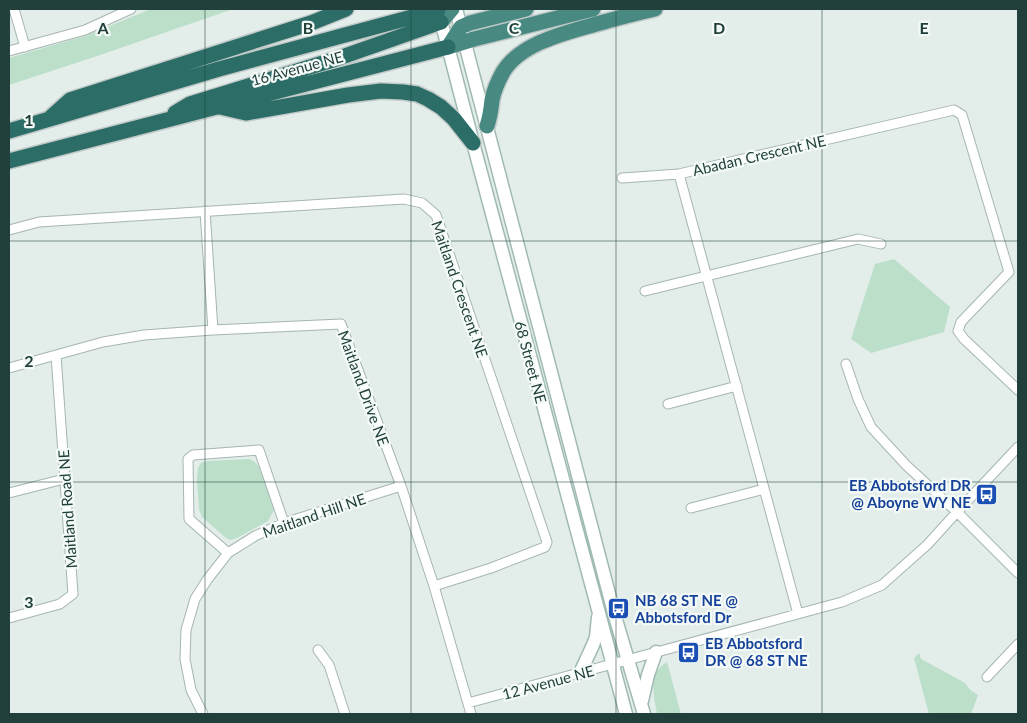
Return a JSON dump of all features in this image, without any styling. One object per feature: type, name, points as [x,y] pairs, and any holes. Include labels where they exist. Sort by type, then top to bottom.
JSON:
[{"type":"highway","points":[[47,120],[70,100],[311,23],[346,9]]},
{"type":"highway","points":[[448,47],[461,27],[526,9]]},
{"type":"highway","name":"16 Avenue NE","points":[[9,161],[593,9]]},
{"type":"highway","points":[[487,126],[498,82],[504,70],[523,52],[540,42],[564,33],[655,9]]},
{"type":"highway","points":[[159,123],[190,104],[336,59],[442,12]]},
{"type":"highway","name":"16 Avenue NE","points":[[9,131],[219,69],[442,12]]},
{"type":"highway","points":[[219,107],[246,114],[348,95],[381,91],[403,92],[417,94],[441,107],[454,119],[473,143]]},
{"type":"main road","name":"68 Street NE","points":[[456,9],[614,613],[643,709]]},
{"type":"main road","name":"68 Street NE","points":[[442,12],[448,47],[473,143],[626,714]]},
{"type":"main road","points":[[580,673],[596,637],[598,609]]},
{"type":"main road","points":[[643,709],[648,675],[656,652]]},
{"type":"street","points":[[14,9],[24,47]]},
{"type":"street","points":[[9,51],[86,30],[131,9]]},
{"type":"street","name":"Abadan Crescent NE","points":[[798,614],[679,174],[954,110],[962,114],[1009,272],[961,322],[958,331],[1018,390]]},
{"type":"street","points":[[622,178],[679,174]]},
{"type":"street","name":"Maitland Crescent NE","points":[[9,230],[39,222],[404,199],[422,202],[436,215],[547,542],[545,547],[491,568],[434,586]]},
{"type":"street","points":[[205,211],[213,330]]},
{"type":"street","points":[[645,291],[858,239],[881,244]]},
{"type":"street","name":"Maitland Drive NE","points":[[9,368],[103,342],[144,336],[213,330],[342,324],[434,586],[471,714]]},
{"type":"street","name":"Maitland Road NE","points":[[9,618],[60,604],[73,594],[56,355]]},
{"type":"street","points":[[846,364],[858,399],[871,428],[906,465],[1018,573]]},
{"type":"street","points":[[668,404],[736,386]]},
{"type":"street","name":"12 Avenue NE","points":[[468,703],[842,602],[882,585],[927,545],[1018,447]]},
{"type":"street","points":[[228,553],[189,519],[188,459],[193,455],[259,450],[284,523]]},
{"type":"street","points":[[9,493],[64,479]]},
{"type":"street","name":"Maitland Hill NE","points":[[203,714],[191,690],[185,659],[186,630],[195,599],[228,553],[255,536],[284,523],[400,486]]},
{"type":"street","points":[[691,508],[764,489]]},
{"type":"street","points":[[987,677],[1018,644]]},
{"type":"street","points":[[318,650],[329,665],[345,714]]},
{"type":"green space","points":[[151,9],[233,9],[9,85],[9,58],[85,36]]},
{"type":"green space","points":[[894,259],[950,307],[944,332],[871,353],[851,339],[875,264]]},
{"type":"green space","points":[[249,459],[259,467],[274,510],[268,521],[231,540],[226,538],[202,517],[199,509],[198,468],[201,463],[208,461]]},
{"type":"green space","points":[[919,653],[921,659],[965,683],[970,690],[978,695],[971,714],[929,714],[914,658]]},
{"type":"green space","points":[[667,662],[681,714],[657,714],[653,685],[654,679],[657,672]]},
{"type":"place","name":"EB Abbotsford DR @ Aboyne WY NE","points":[[987,494]]},
{"type":"place","name":"NB 68 ST NE @ Abbotsford Dr","points":[[619,609]]},
{"type":"place","name":"EB Abbotsford DR @ 68 ST NE","points":[[689,652]]}]
